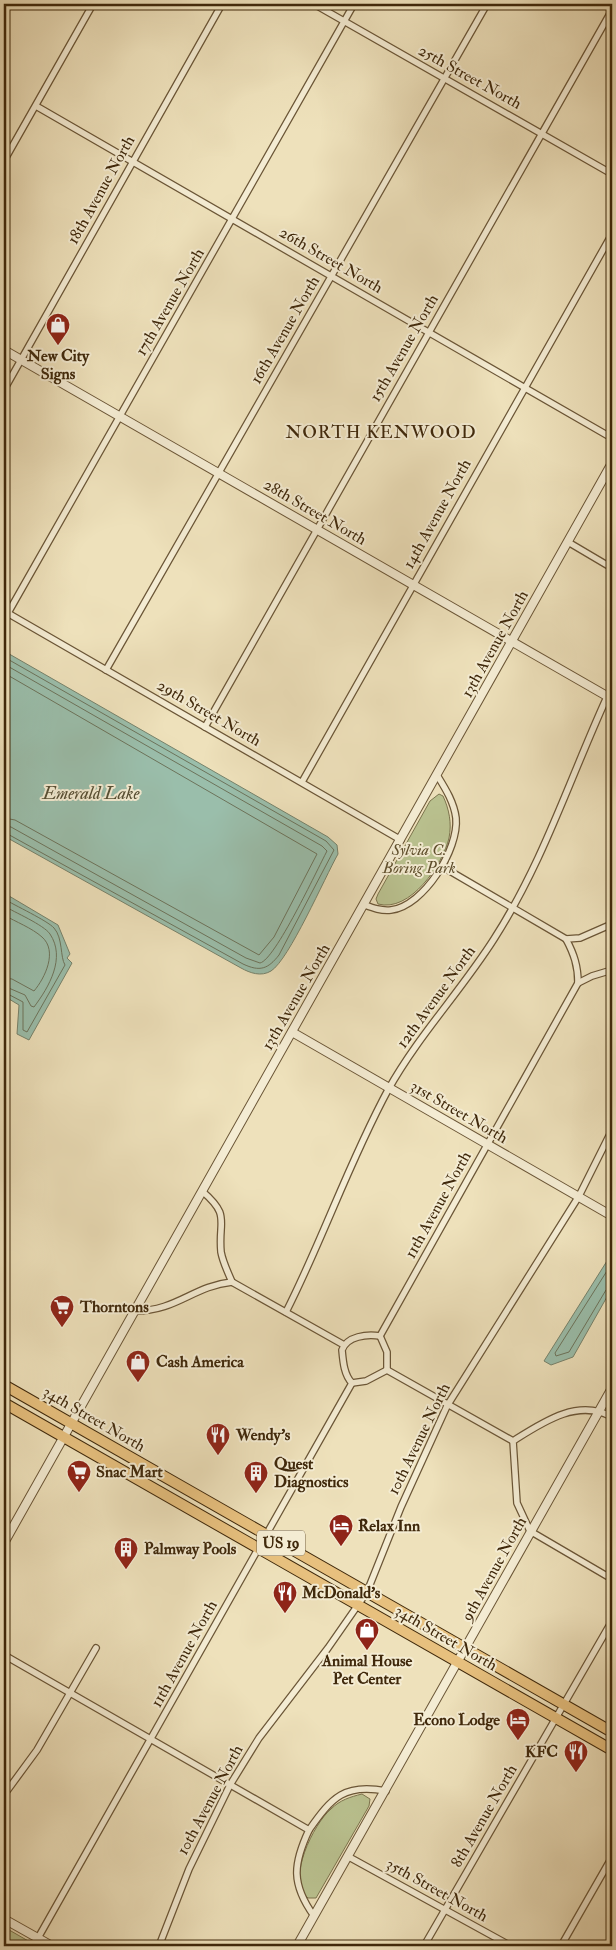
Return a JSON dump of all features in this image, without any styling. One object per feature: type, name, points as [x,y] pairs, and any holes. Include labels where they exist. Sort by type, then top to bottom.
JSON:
[{"type":"highway","name":"34th Street North","points":[[4,1385],[612,1732]]},
{"type":"highway","name":"34th Street North","points":[[4,1403],[612,1750]]},
{"type":"highway","points":[[162,1493],[170,1479]]},
{"type":"street","points":[[4,161],[93,4]]},
{"type":"street","name":"18th Avenue North","points":[[4,390],[222,4]]},
{"type":"street","name":"25th Street North","points":[[314,4],[612,174]]},
{"type":"street","name":"17th Avenue North","points":[[6,612],[120,417],[354,4]]},
{"type":"street","name":"16th Avenue North","points":[[106,670],[487,4]]},
{"type":"street","name":"15th Avenue North","points":[[205,727],[612,10]]},
{"type":"street","name":"26th Street North","points":[[36,106],[612,438]]},
{"type":"street","name":"14th Avenue North","points":[[302,782],[612,234]]},
{"type":"street","name":"28th Street North","points":[[4,350],[610,698]]},
{"type":"street","name":"13th Avenue North","points":[[4,1544],[612,463]]},
{"type":"street","points":[[568,542],[612,568]]},
{"type":"street","name":"29th Street North","points":[[6,612],[401,840]]},
{"type":"street","name":"12th Avenue North","points":[[286,1312],[325,1231],[359,1144],[389,1088],[415,1048],[479,961],[513,908],[554,826],[573,774],[610,698]]},
{"type":"street","points":[[365,905],[379,910],[392,910],[403,906],[427,887],[443,867],[455,835],[456,818],[452,803],[437,775]]},
{"type":"street","points":[[443,867],[566,939],[573,952],[578,969],[578,984],[592,976],[612,970]]},
{"type":"street","points":[[566,939],[580,938],[612,925]]},
{"type":"street","name":"11th Avenue North","points":[[380,1336],[578,984]]},
{"type":"street","name":"31st Street North","points":[[292,1032],[612,1216]]},
{"type":"street","name":"10th Avenue North","points":[[159,1946],[189,1869],[230,1785],[259,1738],[328,1648],[367,1592],[401,1508],[447,1406],[578,1196],[612,1130]]},
{"type":"street","points":[[202,1191],[218,1205],[222,1216],[221,1251],[232,1282]]},
{"type":"street","points":[[135,1311],[165,1308],[203,1288],[232,1282],[344,1345]]},
{"type":"street","points":[[344,1345],[359,1337],[380,1336],[387,1352],[387,1370]]},
{"type":"street","points":[[344,1345],[344,1362],[352,1383],[366,1380],[387,1370]]},
{"type":"street","points":[[387,1370],[447,1406],[513,1441]]},
{"type":"street","name":"11th Avenue North","points":[[38,1938],[152,1740],[352,1383]]},
{"type":"street","name":"9th Avenue North","points":[[297,1946],[459,1663],[530,1531],[612,1388]]},
{"type":"street","points":[[513,1441],[560,1415],[578,1409],[600,1410],[612,1417]]},
{"type":"street","points":[[513,1441],[517,1503],[530,1531],[612,1579]]},
{"type":"street","name":"8th Avenue North","points":[[424,1946],[612,1622]]},
{"type":"street","points":[[4,1794],[37,1750],[96,1648]]},
{"type":"street","points":[[4,1655],[309,1830]]},
{"type":"street","points":[[314,1916],[303,1900],[297,1885],[296,1866],[300,1849],[309,1830],[335,1798],[353,1789],[367,1787],[386,1791]]},
{"type":"street","name":"35th Street North","points":[[349,1857],[511,1946]]},
{"type":"street","points":[[561,1946],[612,1857]]},
{"type":"street","points":[[4,1919],[52,1946]]},
{"type":"green space","name":"Sylvia C. Boring Park","points":[[439,794],[443,796],[447,806],[450,827],[446,849],[440,861],[413,894],[402,901],[390,905],[378,904],[376,899],[378,894],[430,801]]},
{"type":"green space","points":[[362,1794],[370,1799],[369,1806],[316,1898],[308,1898],[302,1890],[299,1879],[304,1852],[310,1839],[324,1816],[334,1806],[345,1799]]},
{"type":"green space","points":[[4,1927],[37,1946],[4,1946]]},
{"type":"water","name":"Emerald Lake","points":[[4,651],[328,837],[337,845],[338,854],[297,935],[279,964],[271,971],[259,974],[244,970],[4,836]]},
{"type":"water","points":[[4,893],[58,925],[70,954],[67,958],[72,963],[29,1040],[17,1034],[19,1005],[4,996]]},
{"type":"water","points":[[612,1253],[612,1288],[573,1357],[551,1365],[544,1361]]},
{"type":"place","name":"New City Signs","points":[[58,346]]},
{"type":"place","name":"Thorntons","points":[[62,1328]]},
{"type":"place","name":"Cash America","points":[[138,1383]]},
{"type":"place","name":"Wendy's","points":[[218,1456]]},
{"type":"place","name":"Snac Mart","points":[[79,1493]]},
{"type":"place","name":"Quest Diagnostics","points":[[256,1494]]},
{"type":"place","name":"Relax Inn","points":[[341,1547]]},
{"type":"place","name":"Palmway Pools","points":[[126,1570]]},
{"type":"place","name":"McDonald's","points":[[285,1614]]},
{"type":"place","name":"Animal House Pet Center","points":[[367,1651]]},
{"type":"place","name":"Econo Lodge","points":[[518,1741]]},
{"type":"place","name":"KFC","points":[[576,1773]]},
{"type":"district","name":"NORTH KENWOOD","points":[[381,432]]}]
